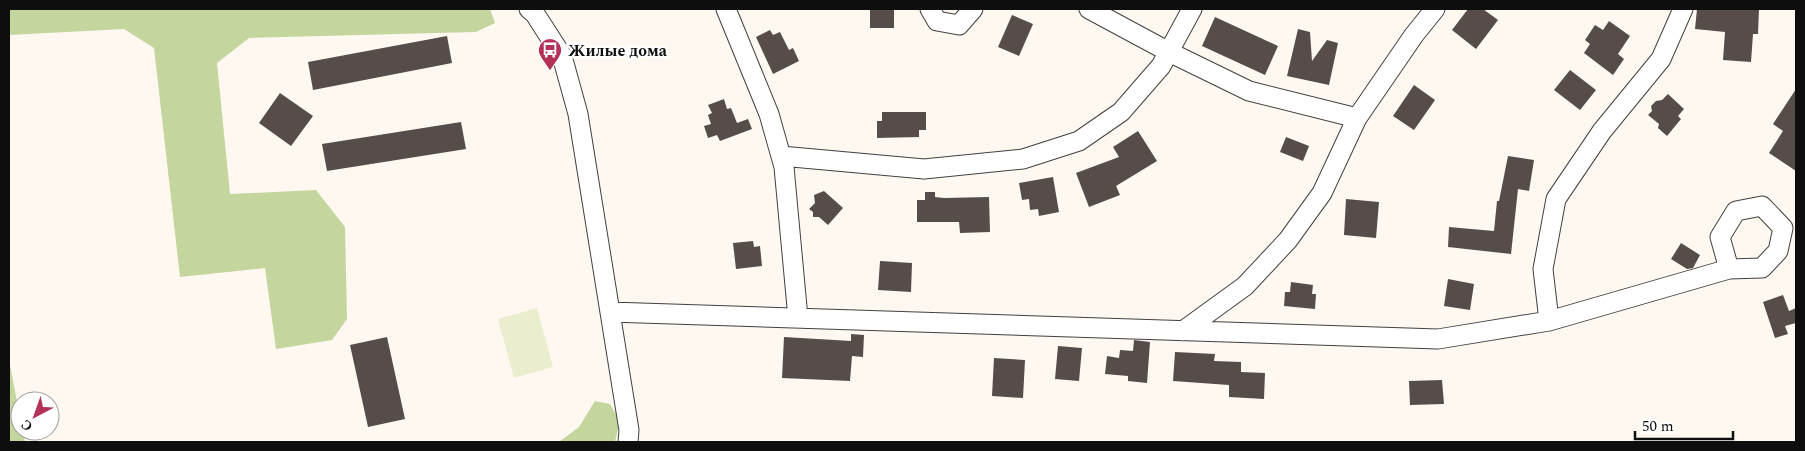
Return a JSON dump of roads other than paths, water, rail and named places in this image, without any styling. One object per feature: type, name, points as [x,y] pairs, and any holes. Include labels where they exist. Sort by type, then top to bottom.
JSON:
[{"type":"street","points":[[529,9],[535,14],[562,56],[578,114],[630,430],[628,442]]},
{"type":"street","points":[[726,9],[769,114],[784,167],[798,318]]},
{"type":"street","points":[[930,9],[937,20],[959,25],[973,9]]},
{"type":"street","points":[[1089,9],[1169,52],[1249,91],[1358,118]]},
{"type":"street","points":[[781,156],[924,169],[1023,160],[1079,141],[1121,112],[1161,66],[1192,9]]},
{"type":"street","points":[[1183,330],[1245,286],[1288,240],[1322,193],[1358,118],[1414,35],[1435,9]]},
{"type":"street","points":[[1549,321],[1543,268],[1556,199],[1602,131],[1660,59],[1683,9]]},
{"type":"street","points":[[610,312],[1438,339],[1549,321],[1729,269]]},
{"type":"place","name":"Жилые дома","points":[[550,71]]}]
